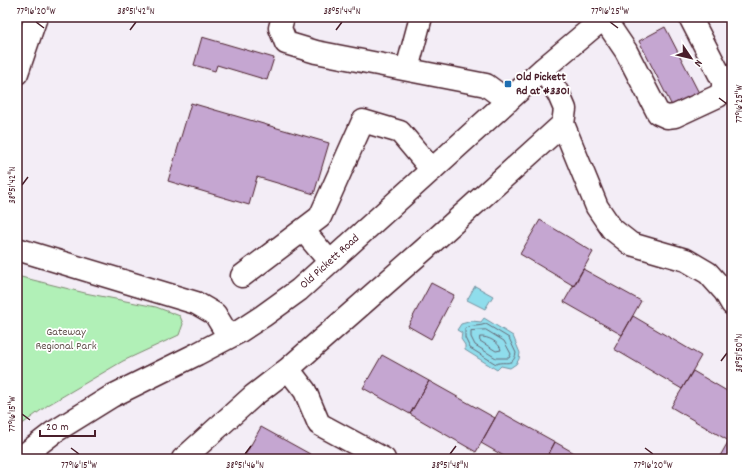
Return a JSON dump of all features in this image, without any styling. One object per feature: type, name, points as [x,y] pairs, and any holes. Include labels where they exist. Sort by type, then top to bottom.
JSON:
[{"type":"street","points":[[17,73],[36,17]]},
{"type":"street","points":[[283,17],[280,28],[286,43],[316,52],[486,85],[508,101]]},
{"type":"street","points":[[407,69],[421,17]]},
{"type":"street","points":[[604,17],[626,51],[658,113],[667,117],[675,116],[718,96],[723,90],[723,81],[690,17]]},
{"type":"street","name":"Old Pickett Road","points":[[19,459],[54,432],[112,396],[229,337],[264,316],[299,290],[543,69],[604,17]]},
{"type":"street","points":[[543,69],[560,95],[565,109],[563,124],[598,207],[612,229],[631,244],[686,260],[708,273],[725,292],[732,304]]},
{"type":"street","points":[[242,276],[320,217],[363,121],[400,132],[432,170]]},
{"type":"street","points":[[183,459],[253,396],[288,369],[563,124]]},
{"type":"street","points":[[303,230],[330,262]]},
{"type":"street","points":[[17,249],[196,303],[215,314],[229,337]]},
{"type":"street","points":[[288,369],[305,391],[319,424],[384,459]]},
{"type":"green space","name":"Gateway Regional Park","points":[[17,276],[85,293],[156,307],[180,316],[183,324],[179,335],[123,361],[48,405],[17,428]]},
{"type":"water","points":[[475,286],[493,296],[485,309],[467,300]]},
{"type":"water","points":[[484,318],[513,336],[520,353],[516,364],[510,368],[501,366],[497,370],[465,350],[465,345],[461,339],[462,333],[457,330],[461,324],[472,321],[481,322]]},
{"type":"building","points":[[665,27],[699,93],[672,106],[639,41]]},
{"type":"building","points":[[202,37],[274,58],[267,80],[217,65],[215,71],[194,65]]},
{"type":"building","points":[[191,103],[329,143],[314,194],[257,177],[249,205],[168,181]]},
{"type":"building","points":[[540,220],[593,252],[574,286],[520,254]]},
{"type":"building","points":[[583,269],[641,301],[622,335],[564,302]]},
{"type":"building","points":[[431,283],[454,295],[431,339],[408,326]]},
{"type":"building","points":[[633,316],[701,356],[682,389],[614,349]]},
{"type":"building","points":[[382,355],[429,381],[410,414],[363,388]]},
{"type":"building","points":[[693,371],[732,394],[732,435],[729,441],[671,407]]},
{"type":"building","points":[[429,381],[495,418],[476,452],[410,414]]},
{"type":"building","points":[[499,411],[555,442],[546,459],[509,459],[481,443]]},
{"type":"building","points":[[261,427],[319,459],[243,459]]},
{"type":"building","points":[[732,435],[732,459],[726,459],[720,456]]},
{"type":"building","points":[[555,442],[585,459],[546,459]]},
{"type":"place","name":"Old Pickett Rd at #3301","points":[[508,84]]}]
